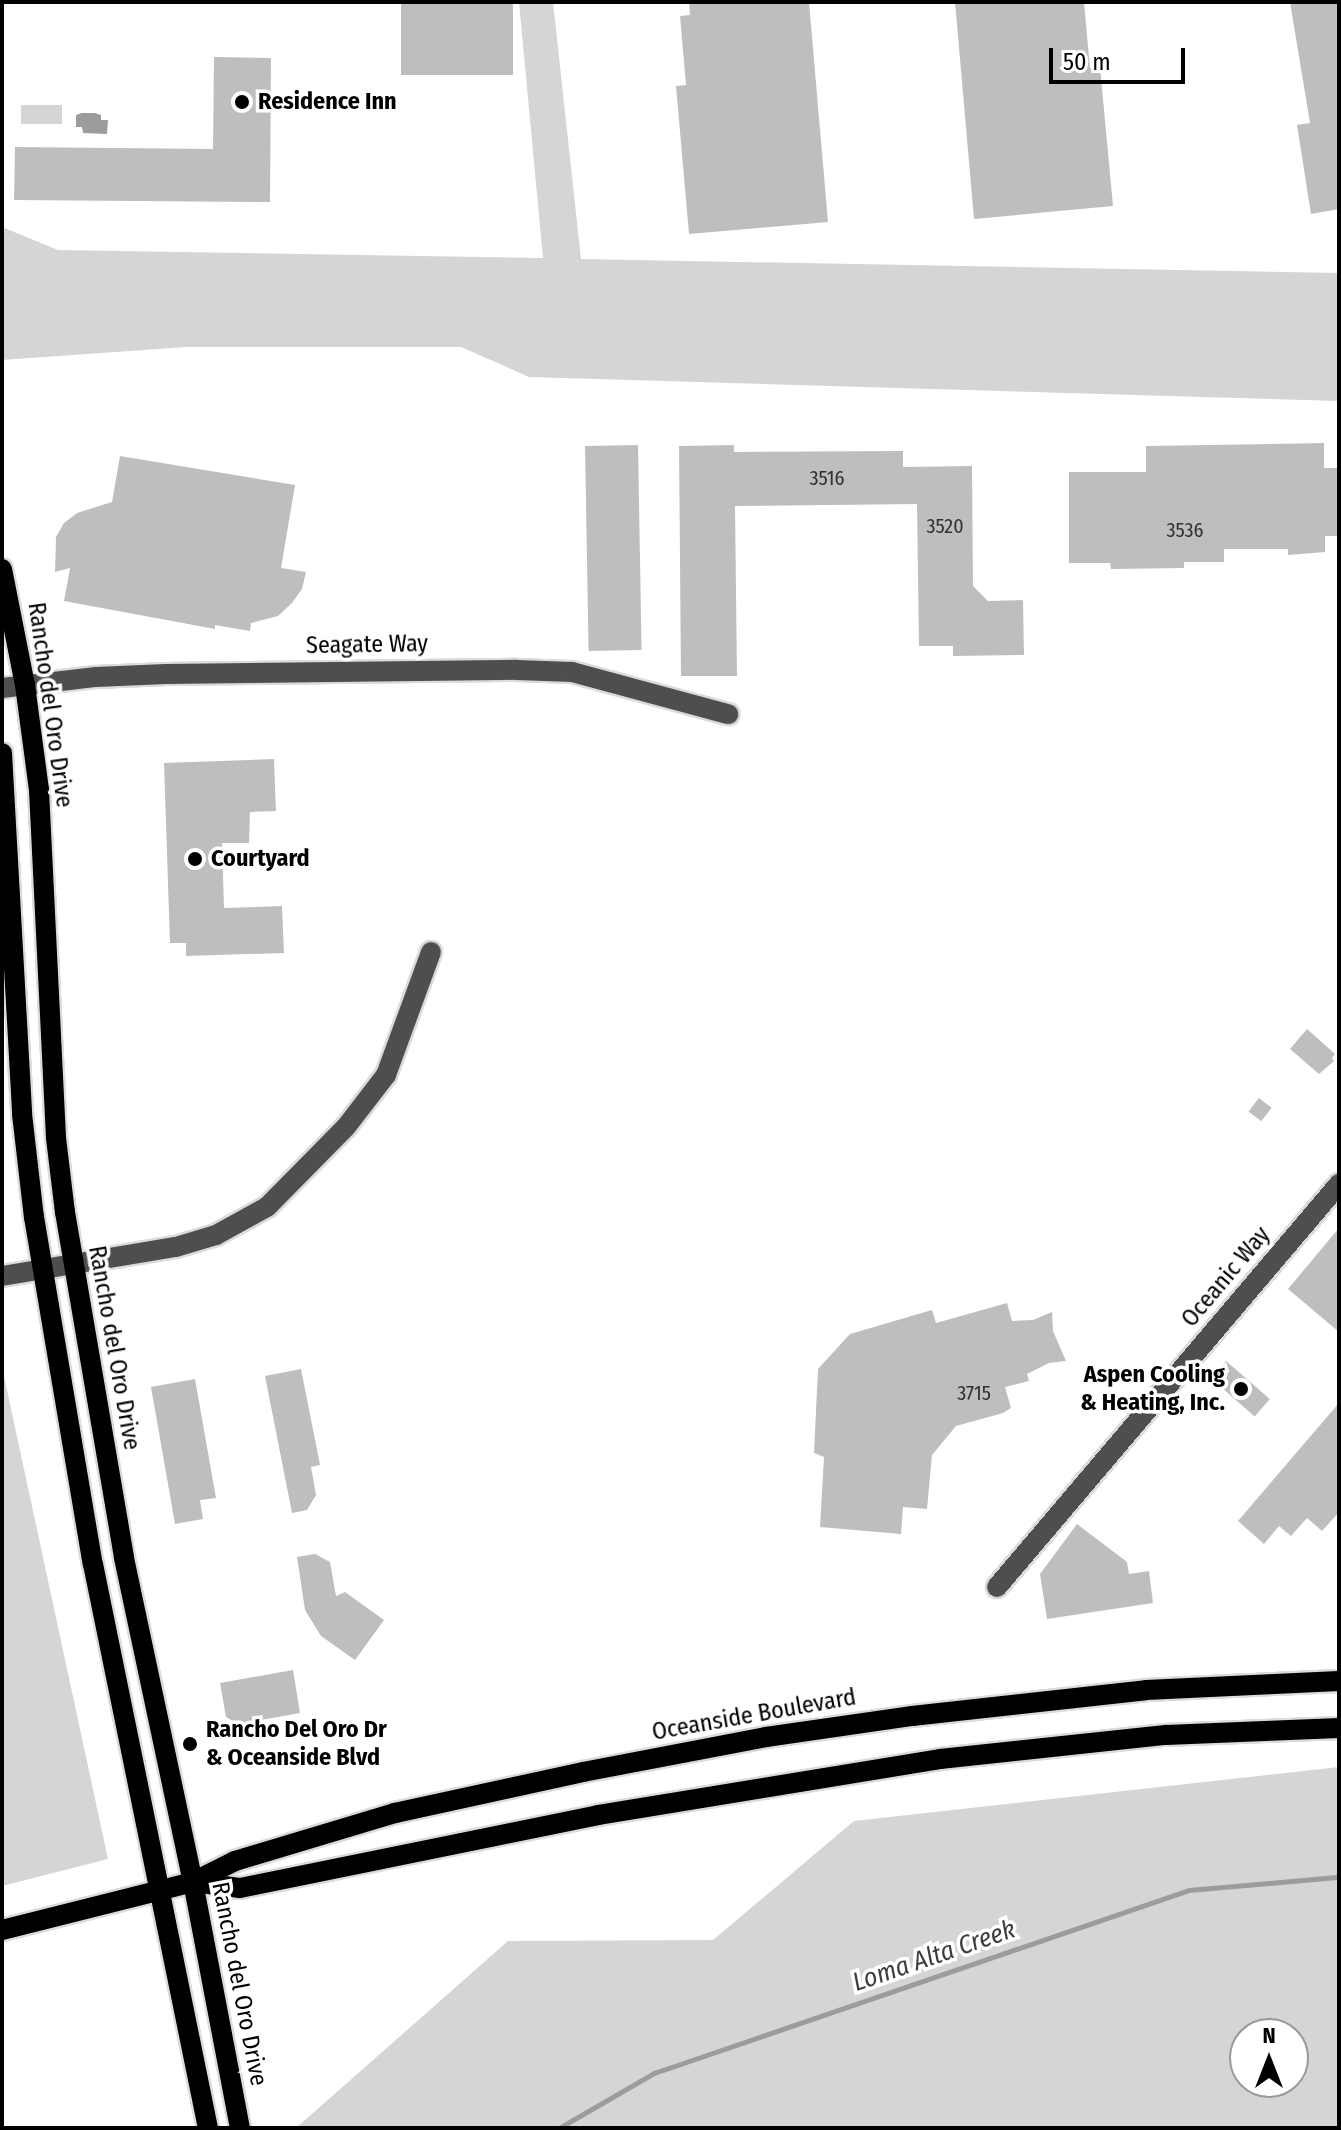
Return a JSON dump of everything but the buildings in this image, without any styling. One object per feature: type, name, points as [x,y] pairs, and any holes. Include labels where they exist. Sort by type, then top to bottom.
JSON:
[{"type":"main road","name":"Rancho del Oro Drive","points":[[2,569],[25,685],[39,790],[56,1138],[74,1265],[124,1558],[193,1882],[240,2128]]},
{"type":"main road","points":[[2,753],[22,1114],[43,1270],[93,1564],[162,1889],[208,2128]]},
{"type":"main road","name":"Oceanside Boulevard","points":[[2,1930],[193,1882],[235,1861],[395,1813],[583,1772],[766,1737],[912,1716],[1146,1690],[1339,1681]]},
{"type":"main road","name":"Oceanside Boulevard","points":[[193,1882],[240,1888],[598,1815],[940,1759],[1166,1735],[1339,1728]]},
{"type":"street","name":"Seagate Way","points":[[2,688],[166,674],[528,670],[572,672],[728,714]]},
{"type":"street","points":[[2,1276],[176,1247],[216,1235],[267,1207],[346,1127],[386,1075],[431,952]]},
{"type":"street","name":"Oceanic Way","points":[[997,1587],[1339,1184]]},
{"type":"shaded area","points":[[519,2],[553,2],[581,259],[1339,273],[1339,401],[529,377],[461,347],[186,347],[2,360],[2,227],[58,250],[543,258]]},
{"type":"shaded area","points":[[21,105],[62,105],[62,124],[21,124]]},
{"type":"shaded area","points":[[95,113],[101,115],[101,120],[108,120],[107,134],[83,133],[82,127],[76,127],[76,115]]},
{"type":"shaded area","points":[[2,1367],[108,1859],[2,1886]]},
{"type":"shaded area","points":[[1339,1767],[1339,2128],[296,2128],[508,1941],[713,1940],[854,1821]]},
{"type":"waterway","name":"Loma Alta Creek","points":[[559,2128],[654,2073],[1189,1890],[1339,1877]]},
{"type":"place","name":"Residence Inn","points":[[242,102]]},
{"type":"place","name":"Courtyard","points":[[195,859]]},
{"type":"place","name":"Aspen Cooling & Heating, Inc.","points":[[1241,1389]]},
{"type":"place","name":"Rancho Del Oro Dr & Oceanside Blvd","points":[[190,1744]]}]
